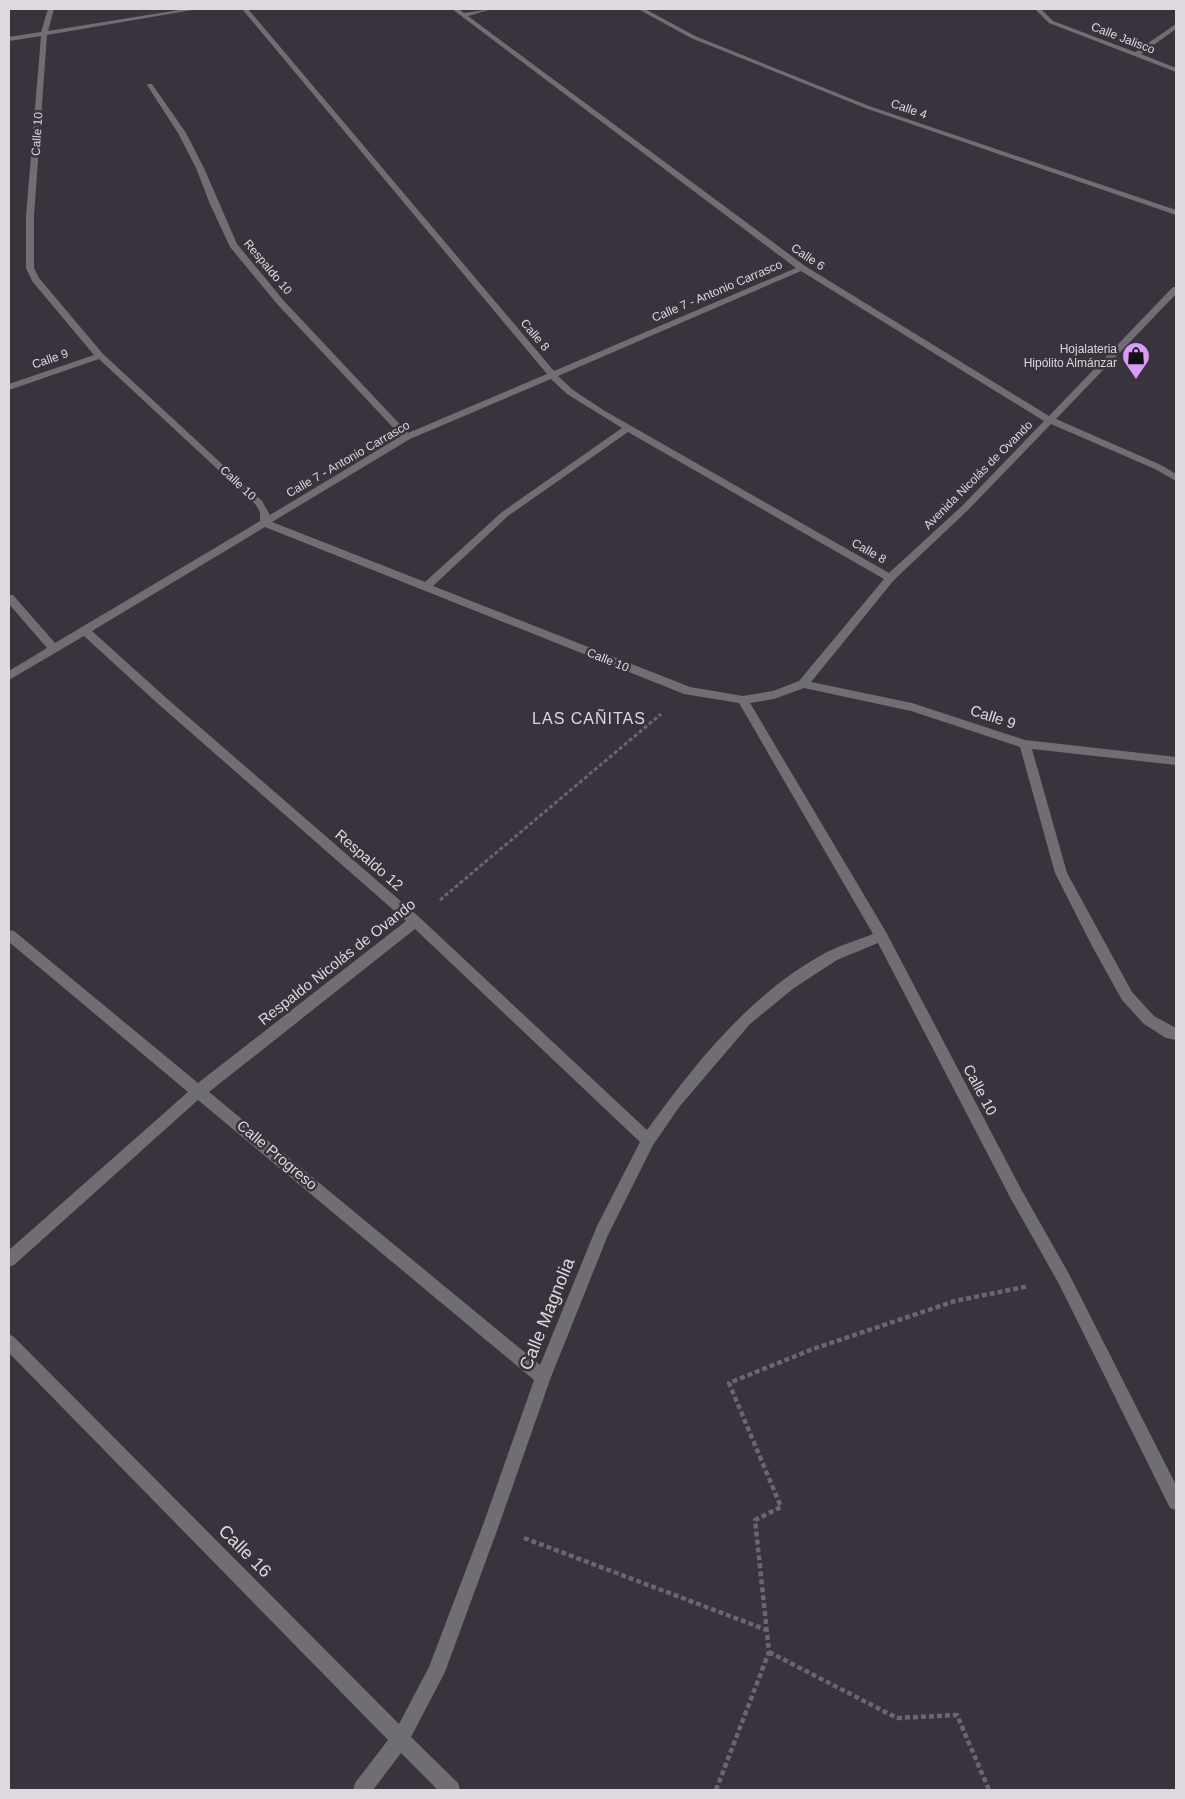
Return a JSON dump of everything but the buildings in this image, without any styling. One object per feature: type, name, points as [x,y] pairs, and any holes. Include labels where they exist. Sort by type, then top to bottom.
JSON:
[{"type":"street","name":"Calle 10","points":[[51,9],[44,34],[30,216],[30,268],[35,279],[100,356],[259,503],[265,512],[265,523],[688,692],[743,700],[774,695],[803,684]]},
{"type":"street","points":[[9,38],[196,9]]},
{"type":"street","name":"Calle 8","points":[[245,9],[553,376],[570,392],[628,428],[890,578]]},
{"type":"street","name":"Calle 6","points":[[456,9],[802,268],[1049,420],[1158,467],[1176,478]]},
{"type":"street","points":[[463,15],[489,9]]},
{"type":"street","name":"Calle 4","points":[[641,9],[693,37],[867,106],[1176,212]]},
{"type":"street","name":"Calle Jalisco","points":[[1038,9],[1051,22],[1176,70]]},
{"type":"street","points":[[1134,55],[1176,26]]},
{"type":"street","name":"Respaldo 10","points":[[150,85],[182,133],[200,168],[233,245],[281,303],[407,437]]},
{"type":"street","name":"Calle 7 - Antonio Carrasco","points":[[9,676],[407,437],[802,268]]},
{"type":"street","name":"Avenida Nicolás de Ovando","points":[[803,684],[890,578],[965,508],[1176,289]]},
{"type":"street","name":"Calle 9","points":[[9,387],[100,356]]},
{"type":"street","points":[[426,587],[505,514],[628,428]]},
{"type":"street","points":[[9,598],[54,648]]},
{"type":"street","name":"Respaldo 12","points":[[85,630],[160,699],[415,921],[648,1140]]},
{"type":"street","name":"Calle 9","points":[[803,684],[912,707],[1025,744],[1176,762]]},
{"type":"street","name":"Calle 10","points":[[743,700],[881,936],[1016,1194],[1064,1279],[1176,1502]]},
{"type":"street","points":[[1025,744],[1061,873],[1126,996],[1149,1020],[1174,1034]]},
{"type":"street","name":"Respaldo Nicolás de Ovando","points":[[9,1260],[200,1092],[415,921]]},
{"type":"street","name":"Calle Progreso","points":[[9,936],[543,1377]]},
{"type":"street","name":"Calle Magnolia","points":[[362,1790],[401,1738],[436,1672],[491,1525],[543,1377],[602,1231],[648,1140],[675,1102],[745,1020],[789,984],[832,956],[881,936]]},
{"type":"street","name":"Calle 16","points":[[9,1342],[451,1790]]},
{"type":"path","name":"Respaldo Nicolás de Ovando","points":[[415,921],[688,692]]},
{"type":"path","points":[[716,1790],[769,1652],[755,1520],[781,1507],[729,1383],[812,1349],[955,1301],[1064,1279]]},
{"type":"path","points":[[491,1525],[768,1630]]},
{"type":"path","points":[[769,1652],[897,1718],[958,1715],[989,1790]]},
{"type":"place","name":"Hojalateria Hipólito Almánzar","points":[[1136,380]]},
{"type":"district","name":"LAS CAÑITAS","points":[[589,718]]}]
